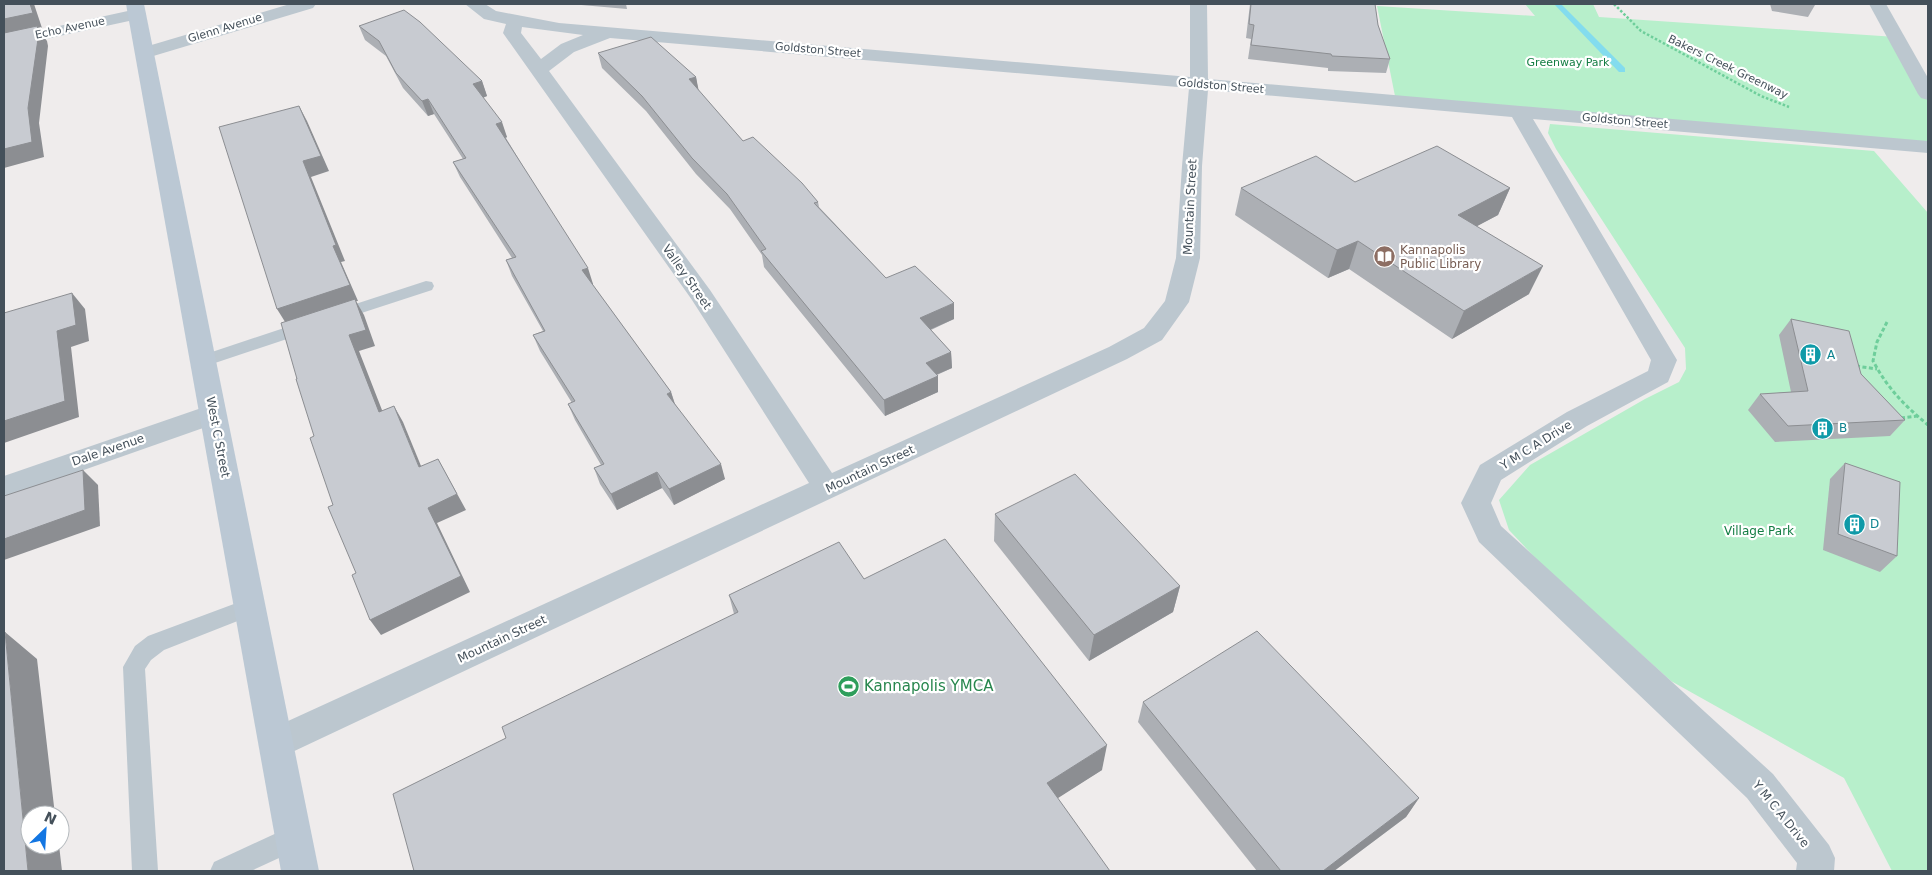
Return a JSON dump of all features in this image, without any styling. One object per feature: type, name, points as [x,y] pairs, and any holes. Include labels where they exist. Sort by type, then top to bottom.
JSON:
[{"type":"main road","name":"West C Street","points":[[136,9],[297,855]]},
{"type":"street","name":"Glenn Avenue","points":[[144,53],[307,4]]},
{"type":"street","points":[[474,4],[490,15],[515,20]]},
{"type":"street","name":"Mountain Street","points":[[276,743],[1118,353],[1153,334],[1177,302],[1188,258],[1192,166],[1199,84],[1199,4]]},
{"type":"street","points":[[1877,4],[1928,94]]},
{"type":"street","name":"Echo Avenue","points":[[4,43],[136,9]]},
{"type":"street","name":"Goldston Street","points":[[515,20],[559,28],[1928,147]]},
{"type":"street","name":"Valley Street","points":[[515,20],[512,34],[701,295],[827,488]]},
{"type":"street","points":[[539,70],[558,54],[578,42],[614,32]]},
{"type":"street","name":"Y M C A Drive","points":[[1518,112],[1664,360],[1659,376],[1577,419],[1490,473],[1476,502],[1490,534],[1760,786],[1816,858],[1815,871]]},
{"type":"street","name":"Dale Avenue","points":[[4,487],[213,414]]},
{"type":"lane","points":[[203,361],[426,286]]},
{"type":"lane","points":[[145,871],[134,667],[143,653],[156,643],[250,607]]},
{"type":"lane","points":[[223,871],[297,855]]},
{"type":"path","name":"Bakers Creek Greenway","points":[[1614,4],[1641,31],[1761,96],[1793,108]]},
{"type":"path","points":[[1887,322],[1877,342],[1873,361],[1886,385],[1917,416],[1928,424]]},
{"type":"path","points":[[1850,365],[1877,369]]},
{"type":"path","points":[[1892,419],[1917,416]]},
{"type":"green space","name":"Greenway Park","points":[[1525,4],[1593,4],[1599,17],[1896,37],[1928,94],[1928,147],[1396,101],[1377,6],[1535,16]]},
{"type":"green space","name":"Village Park","points":[[1550,124],[1874,151],[1928,213],[1928,871],[1892,871],[1844,778],[1671,681],[1541,564],[1509,530],[1499,500],[1530,465],[1645,399],[1679,382],[1686,369],[1685,348],[1556,149],[1548,133]]},
{"type":"building","points":[[4,4],[30,4],[33,13],[4,19]]},
{"type":"building","points":[[1251,4],[1375,4],[1378,25],[1390,59],[1332,56],[1331,54],[1251,45],[1254,25],[1249,24]]},
{"type":"building","points":[[404,10],[420,22],[482,81],[473,84],[502,122],[496,124],[588,268],[582,270],[671,392],[667,394],[721,464],[669,489],[657,472],[611,494],[594,468],[604,464],[568,404],[575,401],[533,335],[545,331],[506,260],[516,257],[453,162],[466,158],[428,99],[422,101],[396,73],[379,41],[359,26]]},
{"type":"building","points":[[37,26],[39,32],[28,108],[32,142],[4,149],[4,33]]},
{"type":"building","points":[[651,37],[696,77],[689,79],[743,141],[753,137],[802,183],[818,202],[814,203],[886,278],[915,266],[954,303],[920,318],[951,352],[926,363],[938,376],[884,400],[761,251],[766,249],[727,194],[692,158],[642,96],[598,53]]},
{"type":"building","points":[[299,106],[321,156],[303,161],[336,245],[333,246],[350,285],[277,309],[219,127]]},
{"type":"building","points":[[1437,146],[1510,188],[1458,215],[1543,266],[1464,311],[1358,241],[1337,250],[1241,188],[1316,156],[1355,182]]},
{"type":"building","points":[[72,293],[76,325],[57,331],[65,401],[4,421],[4,313]]},
{"type":"building","points":[[355,299],[366,330],[349,335],[379,412],[394,406],[419,467],[438,459],[457,494],[428,508],[461,576],[370,620],[352,575],[356,573],[328,507],[333,505],[310,438],[314,436],[281,323]]},
{"type":"building","points":[[1791,319],[1849,331],[1861,374],[1905,420],[1788,426],[1760,394],[1808,391]]},
{"type":"building","points":[[1845,463],[1900,482],[1897,556],[1838,534]]},
{"type":"building","points":[[83,470],[85,510],[4,539],[4,496]]},
{"type":"building","points":[[1075,474],[1180,586],[1094,635],[995,514]]},
{"type":"building","name":"Kannapolis YMCA","points":[[945,539],[1107,745],[1047,783],[1110,871],[414,871],[393,794],[506,738],[502,727],[738,612],[729,595],[839,542],[864,579]]},
{"type":"building","points":[[1257,631],[1419,798],[1323,871],[1281,871],[1143,702]]},
{"type":"building","points":[[4,633],[22,805],[20,805],[20,855],[26,855],[28,871],[4,871]]},
{"type":"waterway","points":[[1557,4],[1622,70]]},
{"type":"place","name":"Kannapolis Public Library","points":[[1384,257]]},
{"type":"place","name":"A","points":[[1811,355]]},
{"type":"place","name":"B","points":[[1823,428]]},
{"type":"place","name":"D","points":[[1854,524]]},
{"type":"place","name":"Kannapolis YMCA","points":[[848,686]]}]
